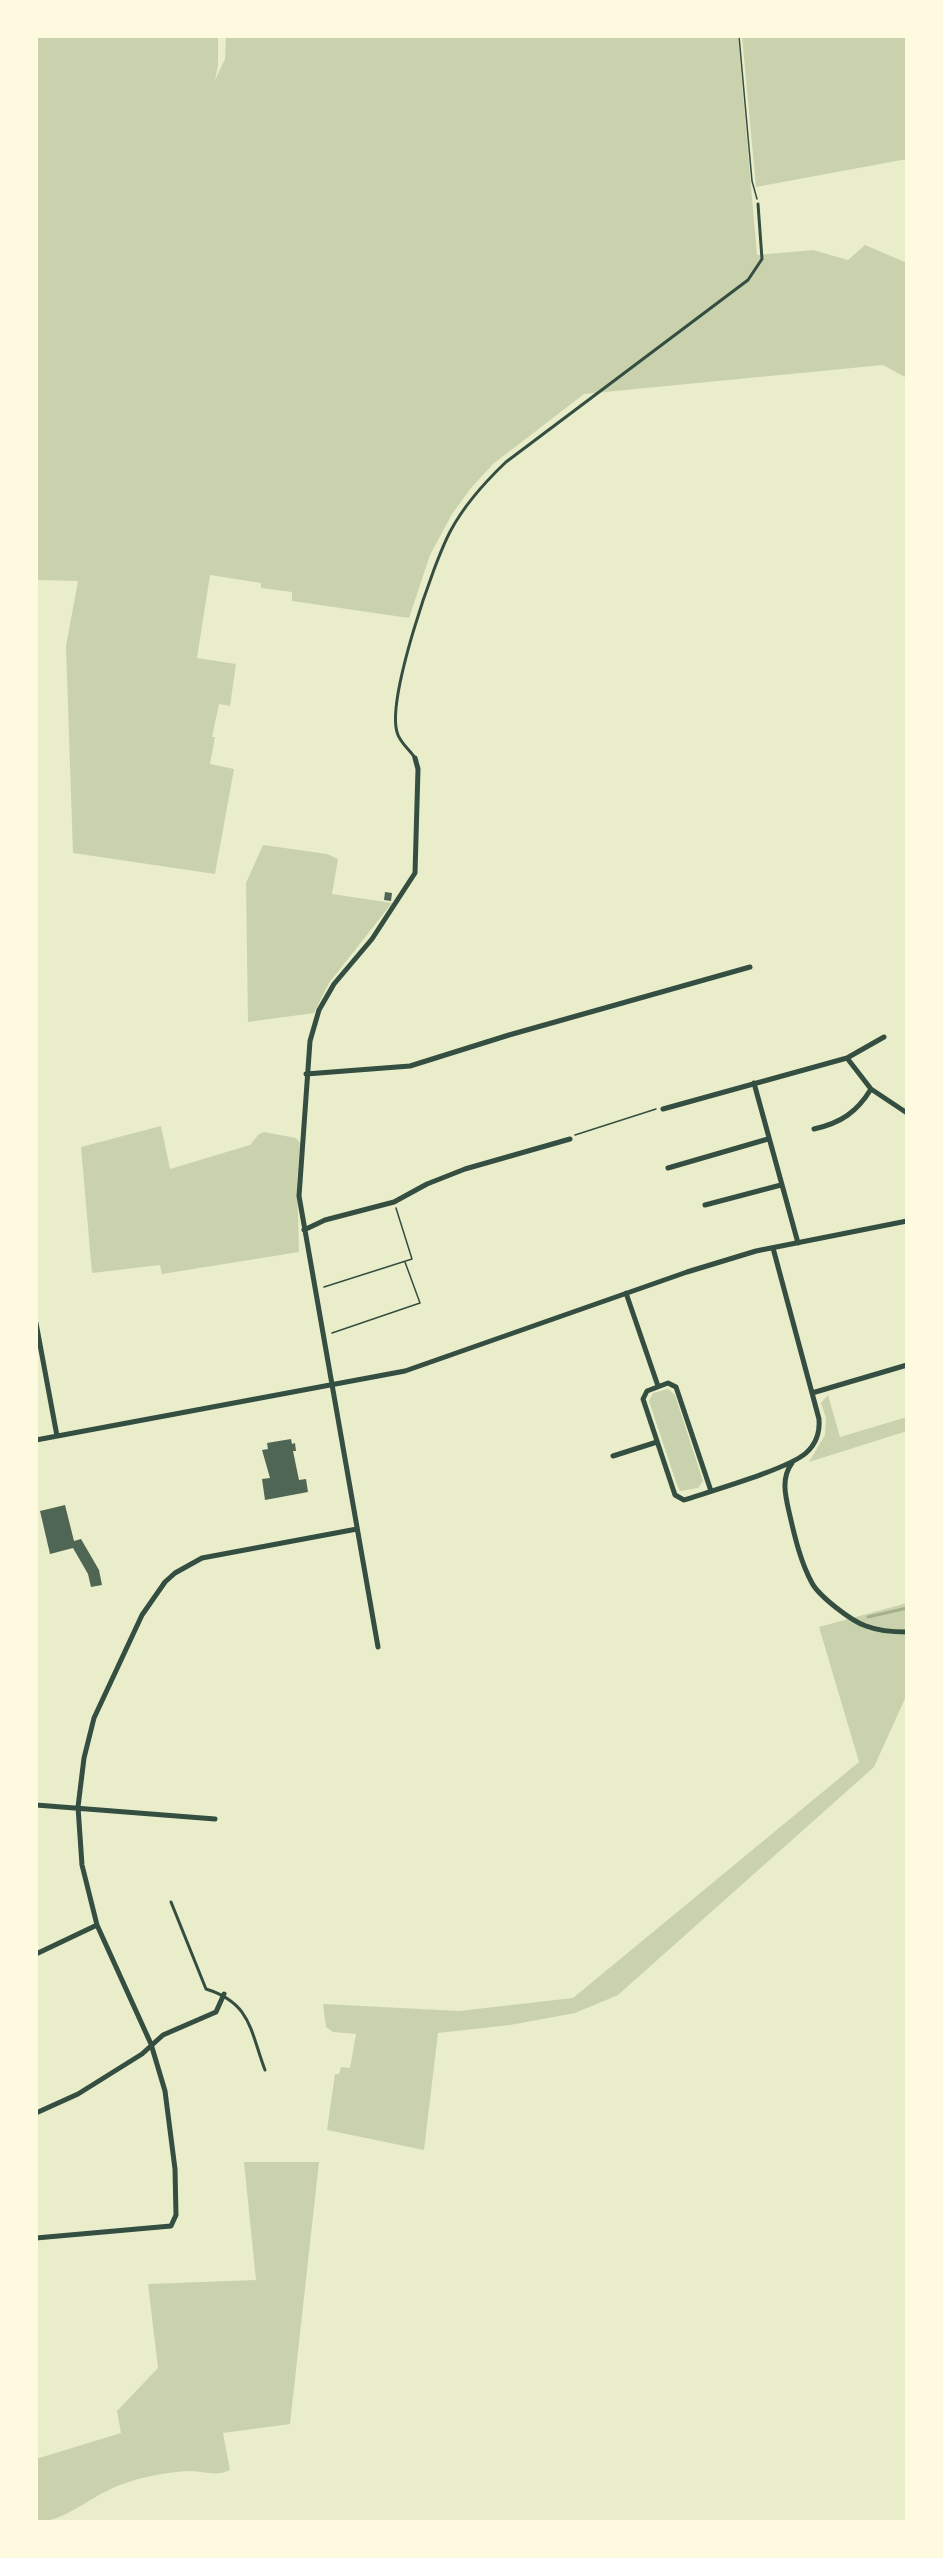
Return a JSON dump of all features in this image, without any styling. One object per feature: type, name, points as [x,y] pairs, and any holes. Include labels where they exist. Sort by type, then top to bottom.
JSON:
[{"type":"street","points":[[378,1647],[299,1196],[310,1041],[319,1010],[334,984],[372,939],[415,873],[418,769],[416,759]]},
{"type":"street","points":[[306,1074],[410,1065],[750,967]]},
{"type":"street","points":[[663,1109],[848,1058],[884,1037]]},
{"type":"street","points":[[848,1058],[871,1089],[907,1113]]},
{"type":"street","points":[[754,1083],[798,1243]]},
{"type":"street","points":[[814,1129],[846,1118],[861,1106],[871,1089]]},
{"type":"street","points":[[304,1230],[324,1220],[394,1202],[427,1184],[465,1169],[570,1139]]},
{"type":"street","points":[[668,1168],[768,1139]]},
{"type":"street","points":[[705,1205],[781,1185]]},
{"type":"street","points":[[36,1440],[405,1371],[626,1293],[773,1248],[907,1221]]},
{"type":"street","points":[[711,1491],[676,1387],[668,1383],[647,1390],[643,1399],[657,1442],[675,1495],[684,1500],[711,1491],[793,1462],[808,1452],[818,1435],[819,1419],[773,1248]]},
{"type":"street","points":[[626,1293],[658,1386]]},
{"type":"street","points":[[36,1323],[57,1436]]},
{"type":"street","points":[[812,1393],[907,1365]]},
{"type":"street","points":[[613,1456],[657,1442]]},
{"type":"street","points":[[793,1462],[788,1469],[784,1489],[803,1562],[813,1585],[827,1599],[863,1625],[887,1632],[907,1632]]},
{"type":"street","points":[[36,2238],[173,2224],[176,2203],[172,2136],[165,2091],[151,2044],[97,1925],[82,1865],[78,1806],[84,1758],[94,1718],[133,1634],[165,1582],[202,1558],[357,1529]]},
{"type":"street","points":[[36,1806],[78,1806],[215,1819]]},
{"type":"street","points":[[36,1954],[97,1925]]},
{"type":"street","points":[[36,2113],[78,2094],[142,2054],[163,2036],[216,2012],[224,1994]]},
{"type":"lane","points":[[416,759],[397,735],[395,711],[407,654],[434,566],[452,529],[476,494],[506,462],[748,280],[762,259],[758,204]]},
{"type":"lane","points":[[171,1902],[206,1989],[224,1994],[242,2008],[265,2070]]},
{"type":"path","points":[[739,36],[752,180],[758,204]]},
{"type":"path","points":[[570,1139],[579,1132],[651,1109],[663,1109]]},
{"type":"path","points":[[315,1290],[412,1259],[394,1202]]},
{"type":"path","points":[[324,1336],[420,1303],[405,1261]]},
{"type":"green space","points":[[36,36],[218,36],[218,65],[215,80],[225,59],[226,36],[738,36],[757,255],[813,250],[848,260],[865,245],[907,263],[907,378],[883,365],[584,394],[493,464],[471,488],[452,514],[430,555],[409,618],[292,601],[292,592],[261,588],[261,583],[210,575],[197,658],[236,664],[230,706],[219,704],[212,737],[215,737],[210,764],[234,769],[215,874],[73,853],[66,646],[78,581],[36,580]]},
{"type":"green space","points":[[742,36],[907,36],[907,159],[756,187]]},
{"type":"green space","points":[[263,845],[327,854],[338,859],[332,894],[392,903],[329,983],[314,1013],[248,1022],[246,883]]},
{"type":"green space","points":[[161,1126],[170,1169],[250,1145],[259,1134],[264,1132],[296,1138],[300,1143],[297,1182],[299,1252],[162,1274],[160,1265],[92,1273],[81,1147]]},
{"type":"green space","points":[[668,1389],[675,1395],[703,1481],[698,1488],[680,1491],[649,1401],[653,1393]]},
{"type":"green space","points":[[828,1395],[840,1437],[907,1417],[907,1431],[809,1462],[825,1435],[826,1418],[821,1403]]},
{"type":"green space","points":[[907,1603],[907,1694],[874,1767],[618,1995],[575,2013],[510,2025],[438,2033],[424,2150],[327,2130],[335,2074],[339,2074],[341,2067],[350,2068],[356,2034],[333,2032],[326,2027],[323,2004],[459,2011],[573,1998],[859,1762],[819,1627]]},
{"type":"green space","points":[[244,2162],[319,2162],[290,2424],[223,2433],[230,2470],[225,2472],[194,2471],[154,2475],[110,2489],[57,2518],[36,2522],[36,2459],[121,2433],[117,2411],[158,2368],[148,2284],[256,2280]]},
{"type":"building","points":[[385,892],[392,893],[391,901],[384,900]]},
{"type":"building","points":[[291,1439],[292,1444],[295,1443],[296,1451],[293,1451],[299,1480],[306,1479],[308,1492],[265,1500],[262,1479],[270,1478],[262,1450],[268,1449],[267,1443]]},
{"type":"building","points":[[65,1505],[74,1541],[81,1539],[99,1570],[102,1585],[91,1587],[88,1574],[73,1548],[50,1554],[40,1511]]},
{"type":"waterway","points":[[868,1617],[907,1608]]}]
